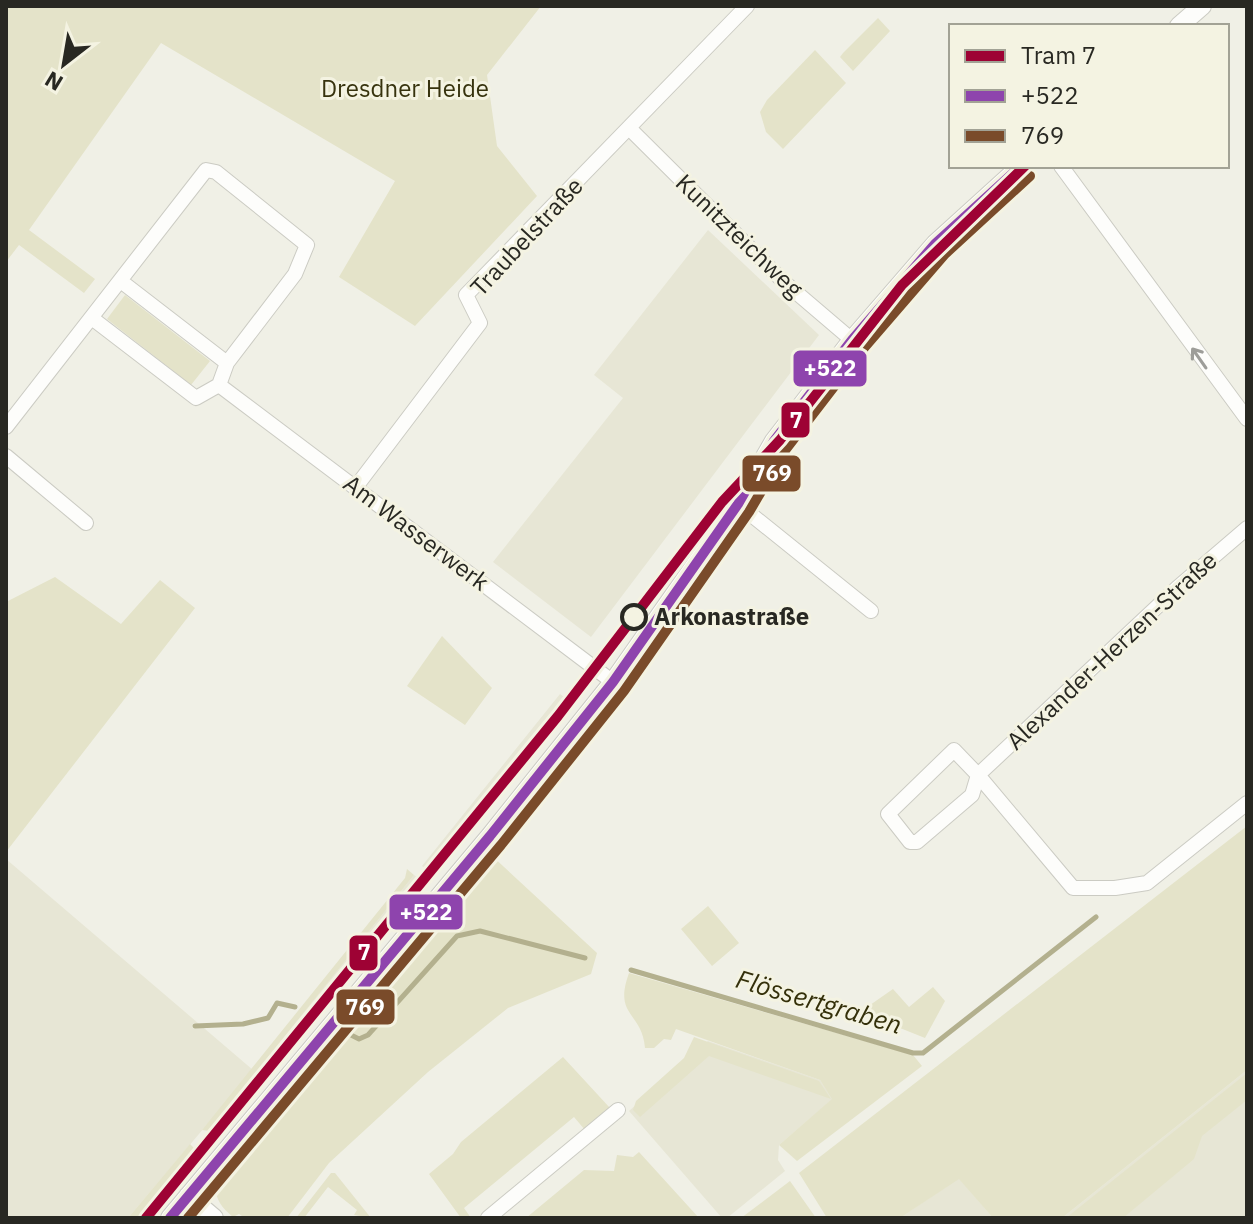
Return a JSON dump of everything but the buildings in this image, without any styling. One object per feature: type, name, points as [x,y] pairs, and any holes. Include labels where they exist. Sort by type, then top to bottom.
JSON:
[{"type":"main road","points":[[1181,24],[1202,6]]},
{"type":"main road","points":[[170,1218],[490,836],[613,682],[738,504],[774,441],[852,340],[935,244],[1019,168]]},
{"type":"main road","points":[[188,1196],[214,1218]]},
{"type":"street","name":"Traubelstraße","points":[[355,488],[480,323],[466,295],[747,6]]},
{"type":"street","name":"Kunitzteichweg","points":[[629,128],[784,282],[852,340]]},
{"type":"street","points":[[1062,168],[1247,419]]},
{"type":"street","points":[[6,427],[122,282],[206,170],[216,172],[301,238],[306,253],[295,274],[227,363],[219,385],[196,398],[93,319]]},
{"type":"street","points":[[122,282],[227,363]]},
{"type":"street","name":"Am Wasserwerk","points":[[219,385],[613,682]]},
{"type":"street","points":[[6,456],[86,523]]},
{"type":"street","points":[[738,504],[871,611]]},
{"type":"street","name":"Alexander-Herzen-Straße","points":[[1247,528],[1177,588],[978,775],[972,795],[917,842],[910,842],[888,814],[954,750],[978,775],[1073,888],[1115,888],[1147,883],[1247,803]]},
{"type":"street","points":[[488,1218],[618,1110]]},
{"type":"shaded area","points":[[708,230],[819,335],[591,637],[493,562],[623,398],[594,375]]},
{"type":"shaded area","points":[[560,694],[572,703],[433,876],[422,866]]},
{"type":"shaded area","points":[[6,859],[253,1070],[128,1218],[6,1218]]},
{"type":"shaded area","points":[[414,875],[426,884],[222,1132],[209,1131]]},
{"type":"shaded area","points":[[708,1041],[820,1080],[833,1099],[779,1145],[778,1160],[785,1171],[727,1218],[722,1218],[629,1111]]},
{"type":"shaded area","points":[[1247,1070],[1247,1218],[1062,1218]]},
{"type":"shaded area","points":[[195,1149],[200,1156],[151,1218],[137,1218]]},
{"type":"shaded area","points":[[959,1178],[993,1218],[900,1218]]},
{"type":"green space","name":"Dresdner Heide","points":[[6,6],[541,6],[487,75],[497,146],[537,196],[415,326],[339,277],[395,181],[161,43],[29,230],[95,279],[84,293],[19,245],[6,262]]},
{"type":"green space","points":[[878,18],[890,31],[853,71],[840,57]]},
{"type":"green space","points":[[815,50],[846,83],[783,149],[766,132],[760,112],[767,100]]},
{"type":"green space","points":[[125,295],[210,361],[191,385],[107,319]]},
{"type":"green space","points":[[55,577],[121,624],[160,580],[195,608],[6,852],[6,602]]},
{"type":"green space","points":[[442,636],[492,688],[465,725],[407,686]]},
{"type":"green space","points":[[1247,826],[1247,1070],[1062,1218],[993,1218],[959,1179],[900,1218],[827,1218],[799,1173]]},
{"type":"green space","points":[[490,854],[597,953],[591,974],[508,1008],[428,1072],[329,1163],[287,1218],[245,1218],[239,1214],[233,1217],[217,1196],[216,1184],[221,1170],[429,920]]},
{"type":"green space","points":[[407,869],[414,875],[209,1131],[202,1130],[405,878]]},
{"type":"green space","points":[[708,906],[739,943],[712,966],[681,929]]},
{"type":"green space","points":[[629,973],[913,1055],[922,1066],[797,1161],[779,1145],[832,1099],[820,1080],[676,1029],[671,1040],[664,1039],[654,1048],[645,1048],[643,1036],[624,998]]},
{"type":"green space","points":[[933,987],[945,1001],[925,1038],[860,1012],[893,989],[909,1007]]},
{"type":"green space","points":[[694,1037],[819,1081],[831,1099],[709,1056],[640,1117],[633,1110],[636,1101],[684,1058]]},
{"type":"green space","points":[[563,1057],[610,1108],[585,1130],[574,1117],[464,1208],[471,1218],[461,1218],[429,1174],[453,1154],[461,1142]]},
{"type":"green space","points":[[1247,1073],[1247,1100],[1202,1136],[1194,1159],[1123,1218],[1066,1218]]},
{"type":"green space","points":[[190,1144],[195,1149],[137,1218],[128,1218]]},
{"type":"green space","points":[[639,1152],[699,1218],[526,1218],[584,1170],[614,1171],[617,1155],[633,1157]]},
{"type":"green space","points":[[331,1173],[335,1173],[371,1218],[354,1215],[357,1210],[328,1187],[304,1218],[296,1218]]},
{"type":"green space","points":[[790,1181],[816,1218],[741,1218]]},
{"type":"waterway","name":"Flössertgraben","points":[[631,970],[913,1053],[923,1053],[1096,917]]},
{"type":"waterway","name":"Flössertgraben","points":[[351,1035],[359,1039],[368,1035],[457,936],[480,931],[585,958]]},
{"type":"waterway","name":"Flössertgraben","points":[[195,1026],[243,1024],[268,1018],[277,1003],[295,1007]]},
{"type":"tram line","name":"7","points":[[146,1218],[558,716],[722,502],[780,440],[902,285],[1023,168]]},
{"type":"transit line","name":"+522","points":[[170,1218],[490,836],[613,682],[738,504],[774,441],[852,340],[935,244],[1019,168]]},
{"type":"transit line","name":"769","points":[[188,1218],[501,845],[624,691],[749,512],[786,449],[863,349],[945,254],[1030,176]]},
{"type":"place","name":"Arkonastraße","points":[[634,617]]}]
